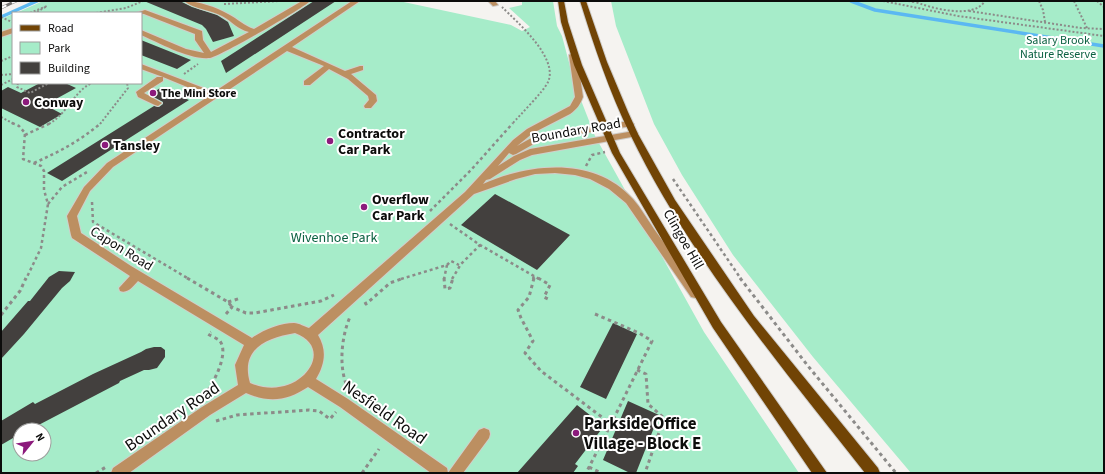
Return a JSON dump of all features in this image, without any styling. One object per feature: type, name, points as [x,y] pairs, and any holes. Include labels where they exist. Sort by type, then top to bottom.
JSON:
[{"type":"main road","name":"Clingoe Hill","points":[[561,1],[561,8],[572,46],[608,139],[717,325],[820,473]]},
{"type":"main road","points":[[583,1],[603,62],[630,124]]},
{"type":"main road","name":"Clingoe Hill","points":[[630,124],[671,202],[750,319],[874,473]]},
{"type":"street","points":[[187,1],[224,14],[235,21],[242,28],[256,32]]},
{"type":"street","points":[[142,32],[175,47],[204,56],[210,56],[256,32],[307,1]]},
{"type":"street","name":"Capon Road","points":[[253,344],[138,275],[76,235],[72,216],[87,189],[110,165],[357,1]]},
{"type":"street","points":[[142,12],[145,12],[199,33],[199,40],[210,56]]},
{"type":"street","points":[[1,35],[12,30]]},
{"type":"street","name":"Boundary Road","points":[[483,180],[494,164],[523,136],[565,113],[578,103],[579,97],[572,46]]},
{"type":"street","points":[[287,48],[346,73],[372,95],[373,101],[368,106]]},
{"type":"street","points":[[307,83],[325,70],[328,66],[326,64]]},
{"type":"street","points":[[142,66],[214,96]]},
{"type":"street","points":[[346,73],[360,68]]},
{"type":"street","points":[[158,103],[141,95],[140,92],[160,79]]},
{"type":"street","name":"Boundary Road","points":[[494,164],[536,139],[603,127],[630,124]]},
{"type":"street","name":"Boundary Road","points":[[311,334],[483,180],[517,158],[530,152],[634,134]]},
{"type":"street","name":"Boundary Road","points":[[468,194],[502,179],[549,169],[577,172],[603,180],[620,192],[629,202],[717,325]]},
{"type":"street","points":[[124,288],[138,275]]},
{"type":"street","points":[[295,328],[311,334],[318,344],[319,354],[316,367],[308,380],[292,389],[275,394],[258,393],[245,387],[241,374],[241,365],[253,344],[277,330],[295,328]]},
{"type":"street","name":"Nesfield Road","points":[[308,380],[344,403],[442,473]]},
{"type":"street","name":"Boundary Road","points":[[118,473],[206,411],[245,387]]},
{"type":"street","points":[[454,473],[484,434]]},
{"type":"path","points":[[102,12],[126,8],[143,1]]},
{"type":"path","points":[[220,3],[280,1]]},
{"type":"path","points":[[883,1],[958,16],[1104,36]]},
{"type":"path","points":[[908,1],[928,6],[1087,28],[1104,29]]},
{"type":"path","points":[[969,11],[978,8],[986,1]]},
{"type":"path","points":[[1039,1],[1043,10],[1044,22]]},
{"type":"path","points":[[1074,1],[1087,28]]},
{"type":"path","points":[[1097,1],[1104,7]]},
{"type":"path","points":[[428,214],[471,170],[548,83],[550,71],[540,50],[514,19],[500,6],[493,3]]},
{"type":"path","points":[[32,12],[47,6],[37,12]]},
{"type":"path","points":[[1,17],[12,21]]},
{"type":"path","points":[[1,61],[12,56]]},
{"type":"path","points":[[176,80],[210,56]]},
{"type":"path","points":[[1,75],[12,74]]},
{"type":"path","points":[[1,85],[12,79]]},
{"type":"path","points":[[18,84],[17,87],[30,93],[47,84]]},
{"type":"path","points":[[25,135],[62,116],[82,87],[90,84]]},
{"type":"path","points":[[34,163],[67,148],[87,135],[109,113],[115,103],[128,88],[127,84]]},
{"type":"path","points":[[1,117],[19,126],[25,133],[23,159],[41,166],[44,171],[44,190],[48,204],[41,248],[20,290],[1,315]]},
{"type":"path","points":[[670,174],[694,213],[769,318],[896,473]]},
{"type":"path","points":[[92,195],[93,222],[228,302],[232,308],[246,313],[255,313],[321,301],[343,291],[361,305]]},
{"type":"path","points":[[444,229],[453,221]]},
{"type":"path","points":[[449,224],[480,245],[550,285],[544,297],[550,300]]},
{"type":"path","points":[[447,265],[444,277],[445,289],[450,288],[452,278],[459,265],[480,245]]},
{"type":"path","points":[[364,302],[366,304],[390,283],[447,265],[450,261],[459,265]]},
{"type":"path","points":[[534,276],[529,297],[518,310],[520,319],[530,331],[533,341],[525,353],[541,371],[611,424]]},
{"type":"path","points":[[232,308],[208,334],[220,341],[223,350],[215,380],[209,391],[201,400],[206,411],[214,421],[237,415],[310,410],[319,411],[330,419],[353,394],[347,388],[344,380],[344,349],[347,321],[364,302],[389,280]]},
{"type":"path","points":[[228,302],[241,298]]},
{"type":"path","points":[[586,473],[652,340],[594,314]]},
{"type":"path","points":[[638,370],[646,374],[648,404],[664,418],[645,473]]},
{"type":"path","points":[[362,473],[378,449]]},
{"type":"path","points":[[589,467],[601,473]]},
{"type":"green space","name":"Wivenhoe Park","points":[[43,1],[399,1],[511,25],[522,31],[530,27],[509,8],[522,5],[522,1],[553,1],[557,26],[562,36],[575,85],[595,136],[704,332],[799,473],[1,473],[1,19],[12,14],[12,84],[142,84],[142,12],[18,12]]},
{"type":"green space","name":"Salary Brook Nature Reserve","points":[[611,1],[1104,1],[1104,473],[911,473],[813,357],[733,255],[682,175],[654,124],[616,26]]},
{"type":"building","points":[[144,1],[180,1],[192,7],[217,15],[228,22],[234,36],[213,42],[202,25]]},
{"type":"building","points":[[314,1],[336,1],[226,73],[221,61]]},
{"type":"building","points":[[142,40],[191,60],[177,69],[142,55]]},
{"type":"building","name":"Conway","points":[[38,84],[67,84],[76,88],[45,105],[62,114],[40,127],[1,108],[1,91],[8,87],[21,93]]},
{"type":"building","name":"Tansley","points":[[160,88],[189,100],[62,181],[47,173],[154,106],[159,107],[163,104],[163,102],[150,95]]},
{"type":"building","points":[[495,194],[570,235],[537,270],[461,225]]},
{"type":"building","points":[[59,271],[75,272],[70,281],[62,288],[1,359],[1,332],[28,301],[30,301],[49,277]]},
{"type":"building","points":[[613,323],[637,334],[606,399],[580,387]]},
{"type":"building","points":[[161,347],[165,350],[165,357],[157,368],[144,370],[120,381],[119,383],[44,422],[12,422],[12,439],[1,445],[1,421],[33,402],[35,404],[146,349]]},
{"type":"building","points":[[628,401],[659,415],[636,473],[630,473],[603,460]]},
{"type":"building","name":"Parkside Office Village - Block E","points":[[577,405],[604,426],[575,464],[578,466],[573,473],[517,473]]},
{"type":"waterway","points":[[12,12],[37,1]]},
{"type":"waterway","points":[[851,1],[875,10],[1104,46]]},
{"type":"waterway","points":[[1,17],[12,12]]},
{"type":"railway","points":[[1,8],[16,1]]},
{"type":"place","name":"The Mini Store","points":[[153,93]]},
{"type":"place","name":"Conway","points":[[26,102]]},
{"type":"place","name":"Contractor Car Park","points":[[330,141]]},
{"type":"place","name":"Tansley","points":[[105,145]]},
{"type":"place","name":"Overflow Car Park","points":[[364,207]]},
{"type":"place","name":"Parkside Office Village - Block E","points":[[576,433]]}]
